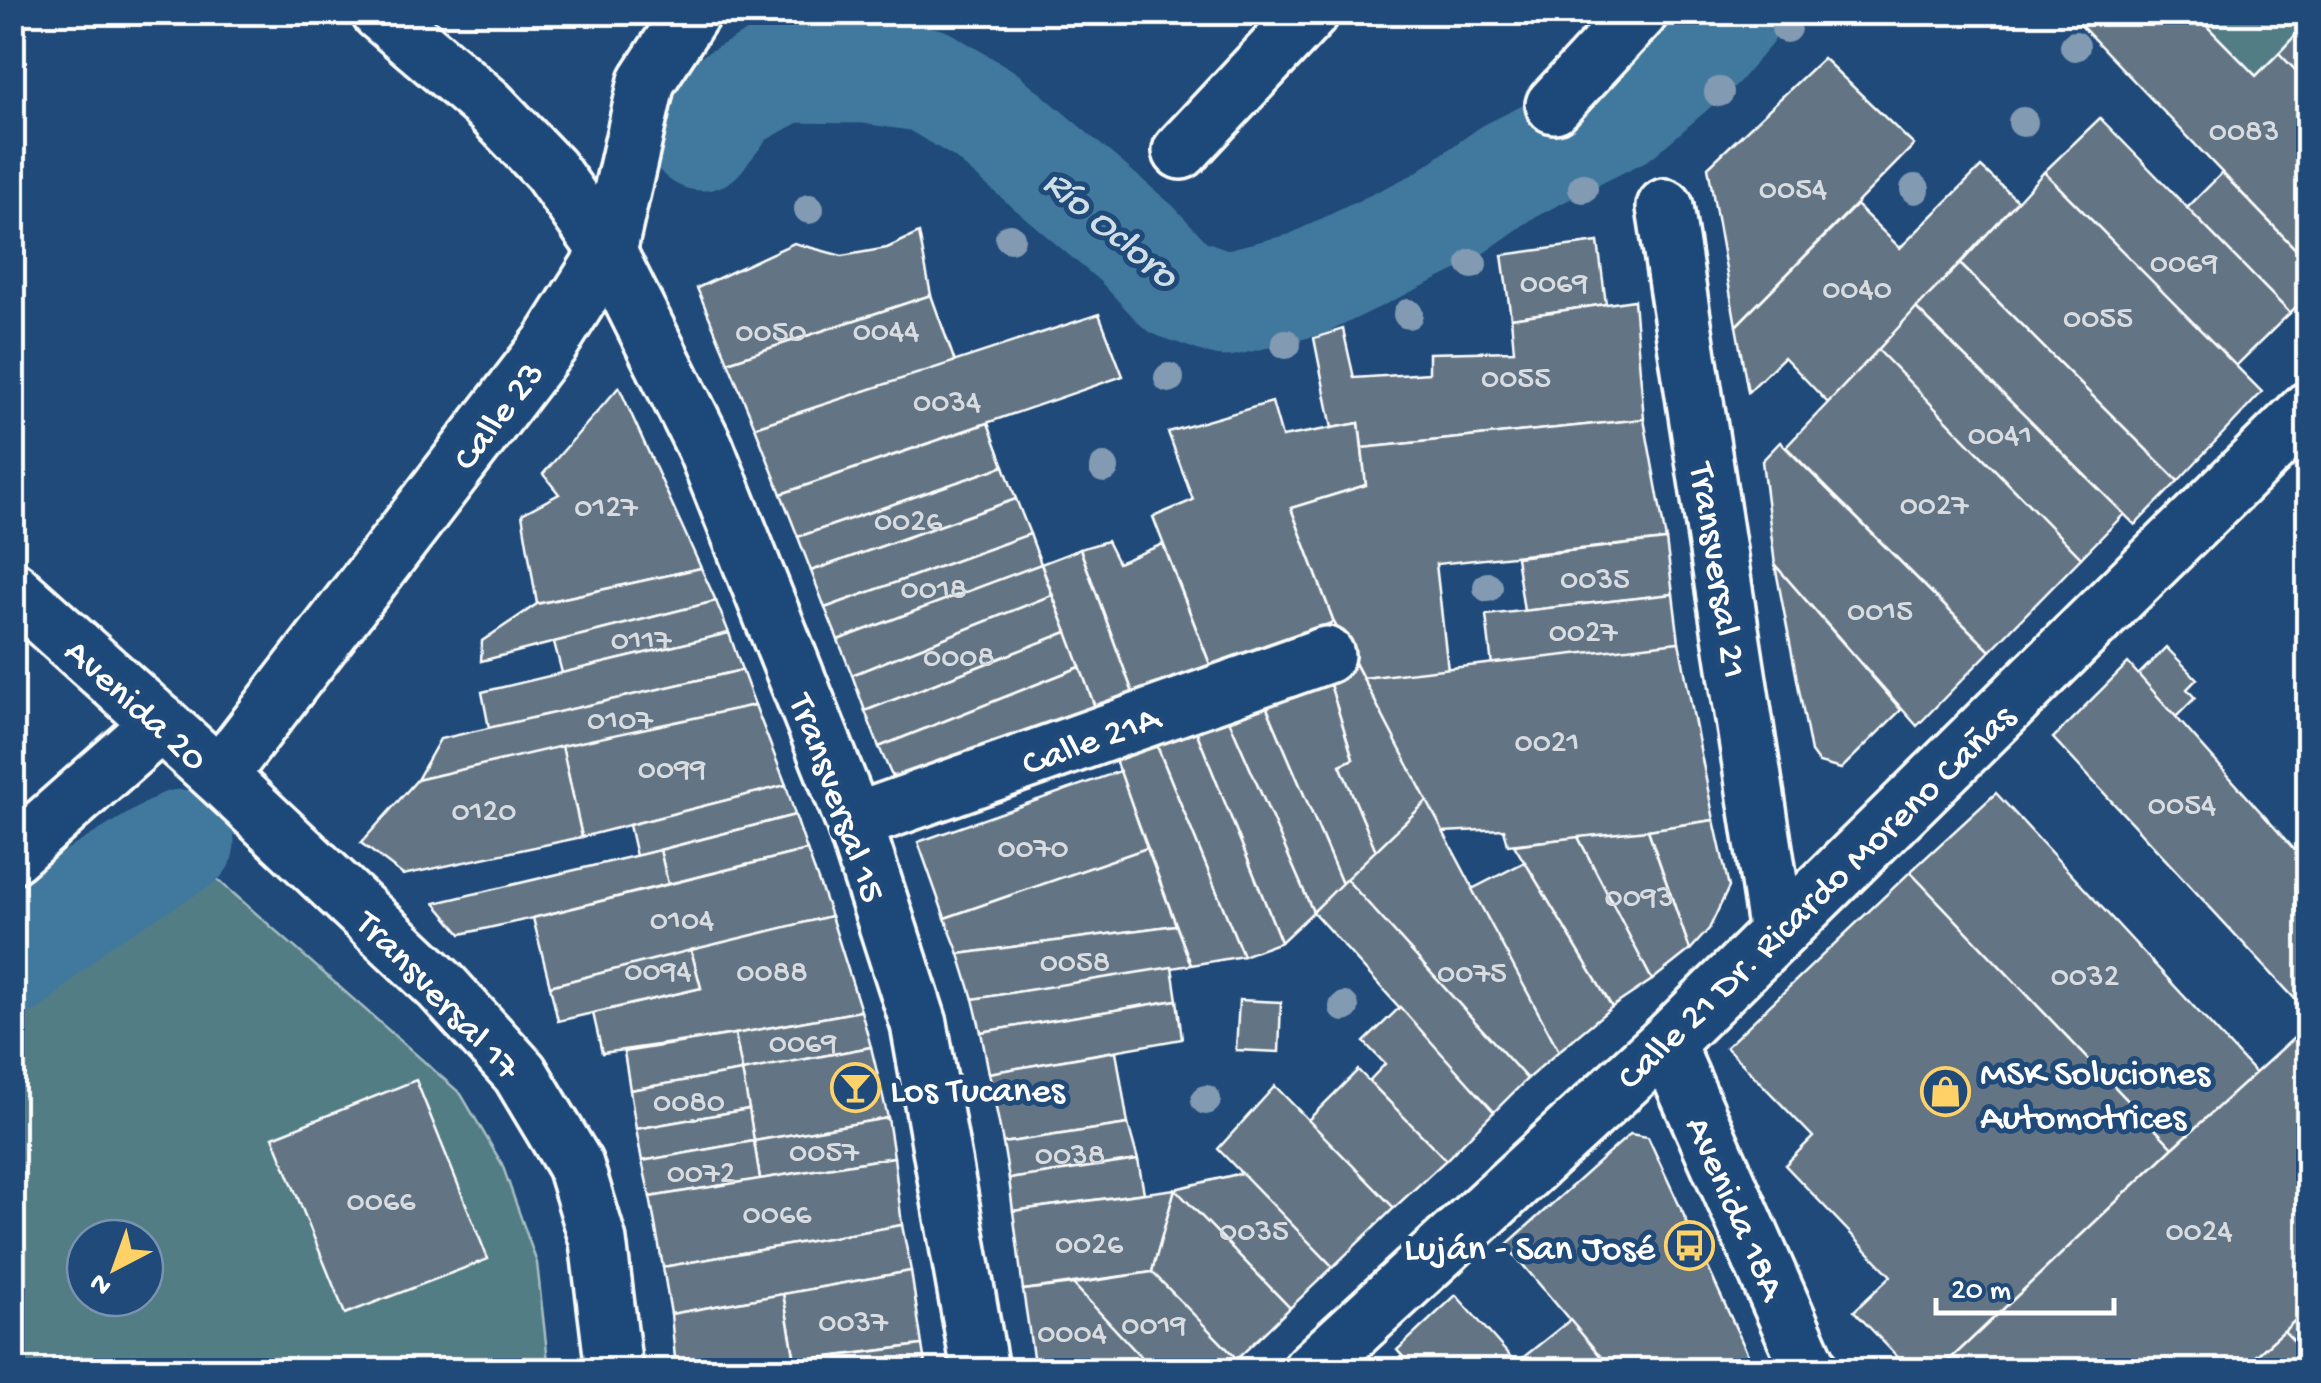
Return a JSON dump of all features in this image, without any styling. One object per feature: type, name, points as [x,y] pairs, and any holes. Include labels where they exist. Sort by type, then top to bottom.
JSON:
[{"type":"street","name":"Transversal 15","points":[[379,12],[487,104],[550,170],[608,252],[705,447],[854,822],[919,1024],[980,1370]]},
{"type":"street","name":"Calle 23","points":[[219,776],[550,344],[608,252],[647,81],[692,12]]},
{"type":"street","points":[[1181,150],[1311,12]]},
{"type":"street","points":[[1554,105],[1640,12]]},
{"type":"street","name":"Transversal 21","points":[[1665,207],[1777,932]]},
{"type":"street","name":"Calle 21 Dr. Ricardo Moreno Cañas","points":[[1311,1370],[1666,1043],[2308,410]]},
{"type":"street","name":"Avenida 20","points":[[12,589],[219,776]]},
{"type":"street","name":"Calle 21A","points":[[854,822],[1326,654]]},
{"type":"street","points":[[12,854],[161,723]]},
{"type":"street","name":"Transversal 17","points":[[219,776],[441,986],[520,1073],[574,1165],[598,1241],[614,1370]]},
{"type":"street","name":"Avenida 18A","points":[[1666,1043],[1810,1370]]},
{"type":"green space","points":[[2211,13],[2308,13],[2308,22],[2256,76],[2202,22]]},
{"type":"green space","points":[[208,871],[461,1094],[502,1164],[537,1263],[549,1370],[13,1370],[13,987],[80,926]]},
{"type":"building","points":[[2068,12],[2193,12],[2256,76],[2279,53],[2308,83],[2308,262]]},
{"type":"building","points":[[2308,22],[2308,83],[2279,53]]},
{"type":"building","points":[[1823,58],[1914,145],[1736,326],[1708,167]]},
{"type":"building","points":[[2100,118],[2290,313],[2235,367],[2044,172]]},
{"type":"building","points":[[1981,167],[2018,201],[1828,403],[1784,357],[1748,392],[1736,326],[1856,205],[1900,248]]},
{"type":"building","points":[[2044,172],[2262,392],[2178,481],[1960,264]]},
{"type":"building","points":[[2222,173],[2308,262],[2308,295],[2290,313],[2187,208]]},
{"type":"building","points":[[919,233],[931,295],[728,362],[697,288],[794,243],[842,256],[887,248]]},
{"type":"building","points":[[1598,242],[1606,304],[1511,318],[1502,255]]},
{"type":"building","points":[[1960,264],[2178,481],[2135,525],[1916,308]]},
{"type":"building","points":[[931,295],[955,362],[755,427],[728,362]]},
{"type":"building","points":[[1634,300],[1644,419],[1362,448],[1359,423],[1332,428],[1314,338],[1343,329],[1354,378],[1429,373],[1429,353],[1514,351],[1511,318]]},
{"type":"building","points":[[1916,308],[2124,514],[2081,558],[1878,350]]},
{"type":"building","points":[[1099,314],[1123,376],[781,494],[755,427]]},
{"type":"building","points":[[1878,350],[2081,558],[1990,651],[1786,447]]},
{"type":"building","points":[[619,387],[701,568],[537,604],[522,514],[559,494],[543,474]]},
{"type":"building","points":[[1272,402],[1282,437],[1359,423],[1366,485],[1291,508],[1334,622],[1211,667],[1153,517],[1193,500],[1168,432]]},
{"type":"building","points":[[1644,419],[1666,540],[1436,564],[1448,670],[1363,678],[1334,622],[1291,508],[1366,485],[1362,448]]},
{"type":"building","points":[[988,423],[1004,466],[798,537],[781,494]]},
{"type":"building","points":[[1780,442],[1990,651],[1917,726],[1775,565],[1762,461]]},
{"type":"building","points":[[1004,466],[1016,499],[811,571],[798,537]]},
{"type":"building","points":[[1016,499],[1030,534],[825,608],[811,571]]},
{"type":"building","points":[[1030,534],[1041,564],[838,640],[825,608]]},
{"type":"building","points":[[1666,540],[1673,594],[1524,611],[1516,557]]},
{"type":"building","points":[[1107,541],[1118,563],[1163,544],[1211,667],[1134,696],[1080,549]]},
{"type":"building","points":[[1080,549],[1134,696],[1096,710],[1041,564]]},
{"type":"building","points":[[1041,564],[1052,595],[852,675],[838,640]]},
{"type":"building","points":[[1775,565],[1901,710],[1841,769],[1819,763],[1811,752]]},
{"type":"building","points":[[701,568],[716,601],[481,661],[482,641],[537,604]]},
{"type":"building","points":[[1673,594],[1679,642],[1492,666],[1486,615]]},
{"type":"building","points":[[1052,595],[1067,632],[865,711],[852,675]]},
{"type":"building","points":[[716,601],[729,633],[562,673],[554,642]]},
{"type":"building","points":[[1067,632],[1080,667],[879,747],[865,711]]},
{"type":"building","points":[[729,633],[742,670],[489,728],[482,692]]},
{"type":"building","points":[[1679,642],[1714,820],[1648,830],[1508,845],[1504,829],[1442,832],[1363,678]]},
{"type":"building","points":[[2166,647],[2197,679],[2187,689],[2195,698],[2176,717],[2138,675]]},
{"type":"building","points":[[2128,663],[2308,865],[2308,1013],[2053,738]]},
{"type":"building","points":[[1356,665],[1427,801],[1376,851],[1340,765],[1353,759],[1328,678]]},
{"type":"building","points":[[1080,667],[1096,710],[905,784],[891,774],[879,747]]},
{"type":"building","points":[[742,670],[755,705],[417,780],[440,739]]},
{"type":"building","points":[[1328,678],[1353,759],[1340,765],[1376,851],[1342,884],[1264,701]]},
{"type":"building","points":[[1264,701],[1342,884],[1313,912],[1228,718]]},
{"type":"building","points":[[755,705],[786,785],[582,837],[562,746]]},
{"type":"building","points":[[1228,718],[1313,912],[1281,942],[1196,731]]},
{"type":"building","points":[[1196,731],[1281,942],[1243,956],[1157,746]]},
{"type":"building","points":[[562,746],[582,837],[403,875],[361,843],[417,780]]},
{"type":"building","points":[[1157,746],[1243,956],[1191,965],[1115,760]]},
{"type":"building","points":[[1120,771],[1147,848],[945,918],[918,842]]},
{"type":"building","points":[[786,785],[795,815],[636,856],[629,825]]},
{"type":"building","points":[[1996,793],[2256,1074],[2173,1148],[1910,872]]},
{"type":"building","points":[[1427,801],[1559,1051],[1527,1079],[1346,879]]},
{"type":"building","points":[[795,815],[807,850],[668,884],[660,850]]},
{"type":"building","points":[[1714,820],[1729,887],[1709,929],[1690,950],[1648,830]]},
{"type":"building","points":[[1648,830],[1690,950],[1652,980],[1578,837]]},
{"type":"building","points":[[1578,837],[1652,980],[1612,1007],[1514,845]]},
{"type":"building","points":[[1147,848],[1176,925],[959,954],[945,918]]},
{"type":"building","points":[[660,850],[668,884],[533,918],[461,934],[435,903]]},
{"type":"building","points":[[807,850],[831,916],[550,986],[533,918]]},
{"type":"building","points":[[1525,862],[1612,1007],[1559,1051],[1472,889]]},
{"type":"building","name":"MSK Soluciones Automotrices","points":[[1910,872],[2173,1148],[1939,1370],[1910,1370],[1854,1311],[1891,1276],[1785,1165],[1813,1137],[1726,1047]]},
{"type":"building","points":[[1346,879],[1527,1079],[1494,1112],[1313,912]]},
{"type":"building","points":[[831,916],[861,1011],[602,1053],[593,1013],[701,988],[691,950]]},
{"type":"building","points":[[1176,925],[1191,965],[973,999],[959,954]]},
{"type":"building","points":[[691,950],[701,988],[558,1021],[550,986]]},
{"type":"building","points":[[1172,967],[1177,1000],[981,1032],[973,999]]},
{"type":"building","points":[[1177,1000],[1182,1039],[989,1073],[981,1032]]},
{"type":"building","points":[[1239,1000],[1281,1002],[1279,1052],[1236,1050]]},
{"type":"building","points":[[1400,1007],[1494,1112],[1446,1160],[1369,1081],[1385,1064],[1364,1042]]},
{"type":"building","points":[[861,1011],[871,1047],[742,1071],[735,1034]]},
{"type":"building","points":[[2308,1025],[2308,1308],[2284,1331],[2240,1370],[1939,1370],[2173,1148]]},
{"type":"building","points":[[735,1034],[742,1071],[630,1090],[624,1052]]},
{"type":"building","points":[[871,1047],[888,1118],[754,1141],[742,1071]]},
{"type":"building","points":[[1116,1051],[1128,1124],[1003,1143],[989,1073]]},
{"type":"building","points":[[1358,1070],[1446,1160],[1394,1208],[1308,1120]]},
{"type":"building","points":[[742,1071],[749,1109],[636,1129],[630,1090]]},
{"type":"building","points":[[416,1080],[488,1259],[345,1314],[273,1137]]},
{"type":"building","points":[[1275,1086],[1394,1208],[1333,1267],[1218,1149]]},
{"type":"building","points":[[749,1109],[754,1141],[642,1161],[636,1129]]},
{"type":"building","points":[[888,1118],[894,1157],[760,1179],[754,1141]]},
{"type":"building","points":[[1128,1124],[1138,1160],[1009,1179],[1003,1143]]},
{"type":"building","points":[[1630,1134],[1648,1137],[1755,1370],[1612,1370],[1506,1245]]},
{"type":"building","points":[[754,1141],[760,1179],[650,1197],[642,1161]]},
{"type":"building","points":[[894,1157],[902,1225],[663,1267],[650,1197]]},
{"type":"building","points":[[1138,1160],[1144,1193],[1013,1211],[1009,1179]]},
{"type":"building","points":[[1242,1173],[1333,1267],[1290,1308],[1175,1189]]},
{"type":"building","points":[[1175,1189],[1152,1272],[1023,1290],[1013,1211]]},
{"type":"building","points":[[1175,1189],[1290,1308],[1237,1359],[1152,1272]]},
{"type":"building","points":[[902,1225],[911,1271],[671,1314],[663,1267]]},
{"type":"building","points":[[911,1271],[922,1345],[795,1361],[783,1294]]},
{"type":"building","points":[[1152,1272],[1237,1359],[1225,1370],[1153,1370],[1073,1284]]},
{"type":"building","points":[[1073,1284],[1153,1370],[1035,1370],[1023,1290]]},
{"type":"building","points":[[783,1294],[795,1361],[730,1370],[676,1370],[671,1314]]},
{"type":"building","points":[[1456,1295],[1523,1370],[1415,1370],[1397,1350]]},
{"type":"building","points":[[2308,1308],[2308,1356],[2284,1331]]},
{"type":"building","points":[[1570,1320],[1612,1370],[1523,1370],[1516,1363]]},
{"type":"building","points":[[2284,1331],[2308,1356],[2308,1370],[2240,1370]]},
{"type":"building","points":[[922,1345],[926,1370],[771,1370],[770,1365]]},
{"type":"waterway","name":"Río Ocloro","points":[[701,138],[732,99],[785,70],[868,71],[927,80],[984,114],[1137,244],[1177,287],[1225,304],[1307,284],[1441,219],[1509,171],[1621,115],[1701,46],[1730,12]]},
{"type":"waterway","name":"Río Ocloro","points":[[12,964],[78,904],[182,842]]},
{"type":"place","name":"Los Tucanes","points":[[855,1087]]},
{"type":"place","name":"MSK Soluciones Automotrices","points":[[1945,1092]]},
{"type":"place","name":"Luján - San José","points":[[1690,1245]]}]
